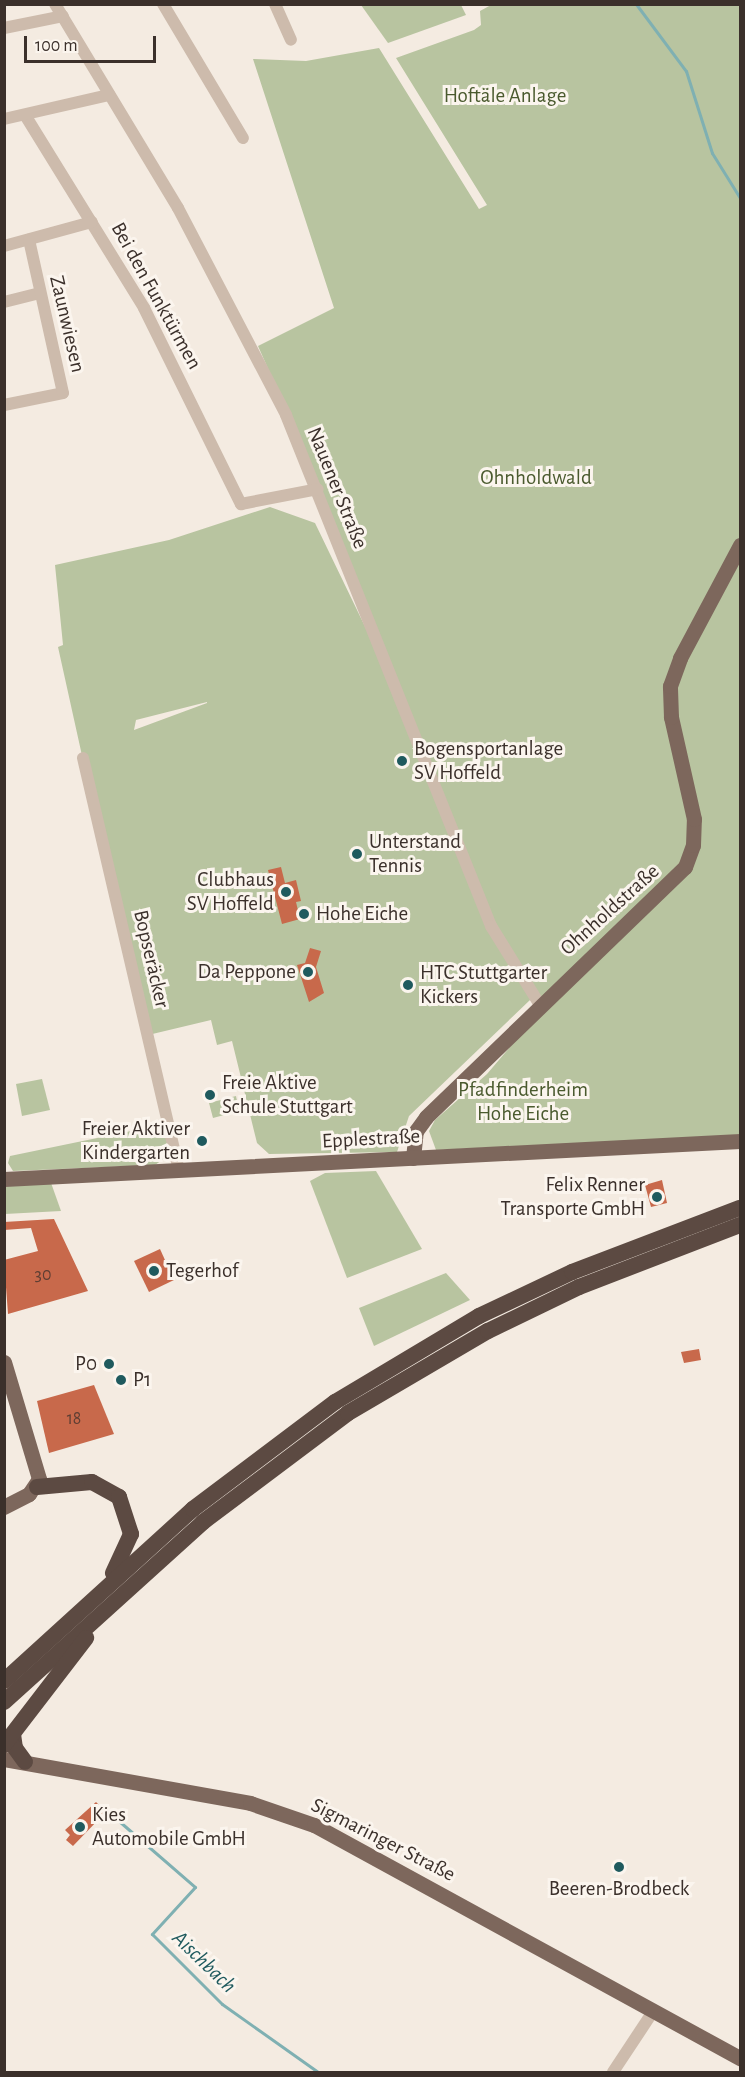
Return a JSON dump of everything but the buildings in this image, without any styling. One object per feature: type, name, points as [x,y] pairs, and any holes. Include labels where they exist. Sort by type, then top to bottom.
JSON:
[{"type":"highway","points":[[4,1702],[107,1597],[237,1473],[404,1358],[572,1272],[741,1209]]},
{"type":"highway","points":[[4,1681],[250,1485],[411,1373],[579,1287],[741,1226]]},
{"type":"highway","points":[[30,1765],[9,1739],[107,1597],[130,1544],[130,1521],[119,1497],[92,1482],[37,1487]]},
{"type":"main road","name":"Ohnholdstraße","points":[[413,1158],[416,1131],[426,1117],[540,1005],[667,889],[690,856],[694,819],[671,717],[670,687],[680,658],[741,545]]},
{"type":"main road","name":"Epplestraße","points":[[4,1179],[741,1142]]},
{"type":"main road","points":[[4,1362],[38,1468],[37,1487],[4,1507]]},
{"type":"main road","name":"Sigmaringer Straße","points":[[4,1759],[250,1803],[314,1825],[741,2058]]},
{"type":"main road","name":"Sigmaringer Straße","points":[[4,1768],[30,1765]]},
{"type":"street","name":"Nauener Straße","points":[[55,4],[178,208],[255,350],[320,494],[491,926],[540,1005]]},
{"type":"street","points":[[163,4],[243,138]]},
{"type":"street","points":[[275,4],[291,40]]},
{"type":"street","points":[[4,28],[63,16]]},
{"type":"street","points":[[4,119],[109,95]]},
{"type":"street","name":"Bei den Funktürmen","points":[[25,115],[144,308],[241,504],[320,494]]},
{"type":"street","points":[[4,246],[92,222]]},
{"type":"street","name":"Zaunwiesen","points":[[4,405],[63,393],[28,240]]},
{"type":"street","points":[[4,302],[40,293]]},
{"type":"street","name":"Bopseräcker","points":[[83,758],[179,1170]]},
{"type":"street","points":[[613,2073],[654,2010]]},
{"type":"green space","points":[[361,5],[461,5],[466,15],[388,43]]},
{"type":"green space","name":"Ohnholdwald","points":[[491,5],[740,5],[740,1136],[436,1150],[429,1131],[435,1120],[487,1074],[544,1007],[530,1000],[409,1116],[397,1152],[269,1154],[257,1143],[232,1041],[217,1045],[211,1020],[144,1036],[58,647],[63,645],[55,565],[169,540],[270,507],[315,523],[372,641],[319,484],[258,346],[334,308],[253,59],[306,61],[379,48],[479,209],[487,205],[396,58],[474,30],[481,25],[480,11]],"holes":[[[207,703],[134,730],[136,720]]]},
{"type":"green space","points":[[42,1079],[50,1110],[22,1116],[16,1084]]},
{"type":"green space","points":[[236,1096],[239,1111],[213,1118],[209,1103]]},
{"type":"green space","points":[[165,1124],[172,1153],[155,1165],[13,1171],[8,1163],[10,1156]]},
{"type":"green space","points":[[376,1171],[422,1249],[347,1278],[310,1181],[325,1173]]},
{"type":"green space","points":[[50,1180],[61,1211],[5,1214],[4,1183]]},
{"type":"green space","points":[[446,1273],[470,1300],[374,1346],[359,1308]]},
{"type":"waterway","points":[[636,4],[686,71],[712,153],[740,198]]},
{"type":"waterway","name":"Aischbach","points":[[112,1815],[195,1887],[152,1934],[222,2004],[318,2072]]},
{"type":"place","name":"Bogensportanlage SV Hoffeld","points":[[402,761]]},
{"type":"place","name":"Unterstand Tennis","points":[[357,854]]},
{"type":"place","name":"Clubhaus SV Hoffeld","points":[[286,892]]},
{"type":"place","name":"Hohe Eiche","points":[[304,914]]},
{"type":"place","name":"Da Peppone","points":[[308,972]]},
{"type":"place","name":"HTC Stuttgarter Kickers","points":[[408,985]]},
{"type":"place","name":"Freie Aktive Schule Stuttgart","points":[[210,1095]]},
{"type":"place","name":"Freier Aktiver Kindergarten","points":[[202,1141]]},
{"type":"place","name":"Felix Renner Transporte GmbH","points":[[657,1197]]},
{"type":"place","name":"Tegerhof","points":[[154,1271]]},
{"type":"place","name":"P0","points":[[109,1364]]},
{"type":"place","name":"P1","points":[[121,1380]]},
{"type":"place","name":"Kies Automobile GmbH","points":[[80,1827]]},
{"type":"place","name":"Beeren-Brodbeck","points":[[619,1867]]},
{"type":"park label","name":"Hoftäle Anlage","points":[[505,96]]},
{"type":"park label","name":"Pfadfinderheim Hohe Eiche","points":[[523,1102]]}]
